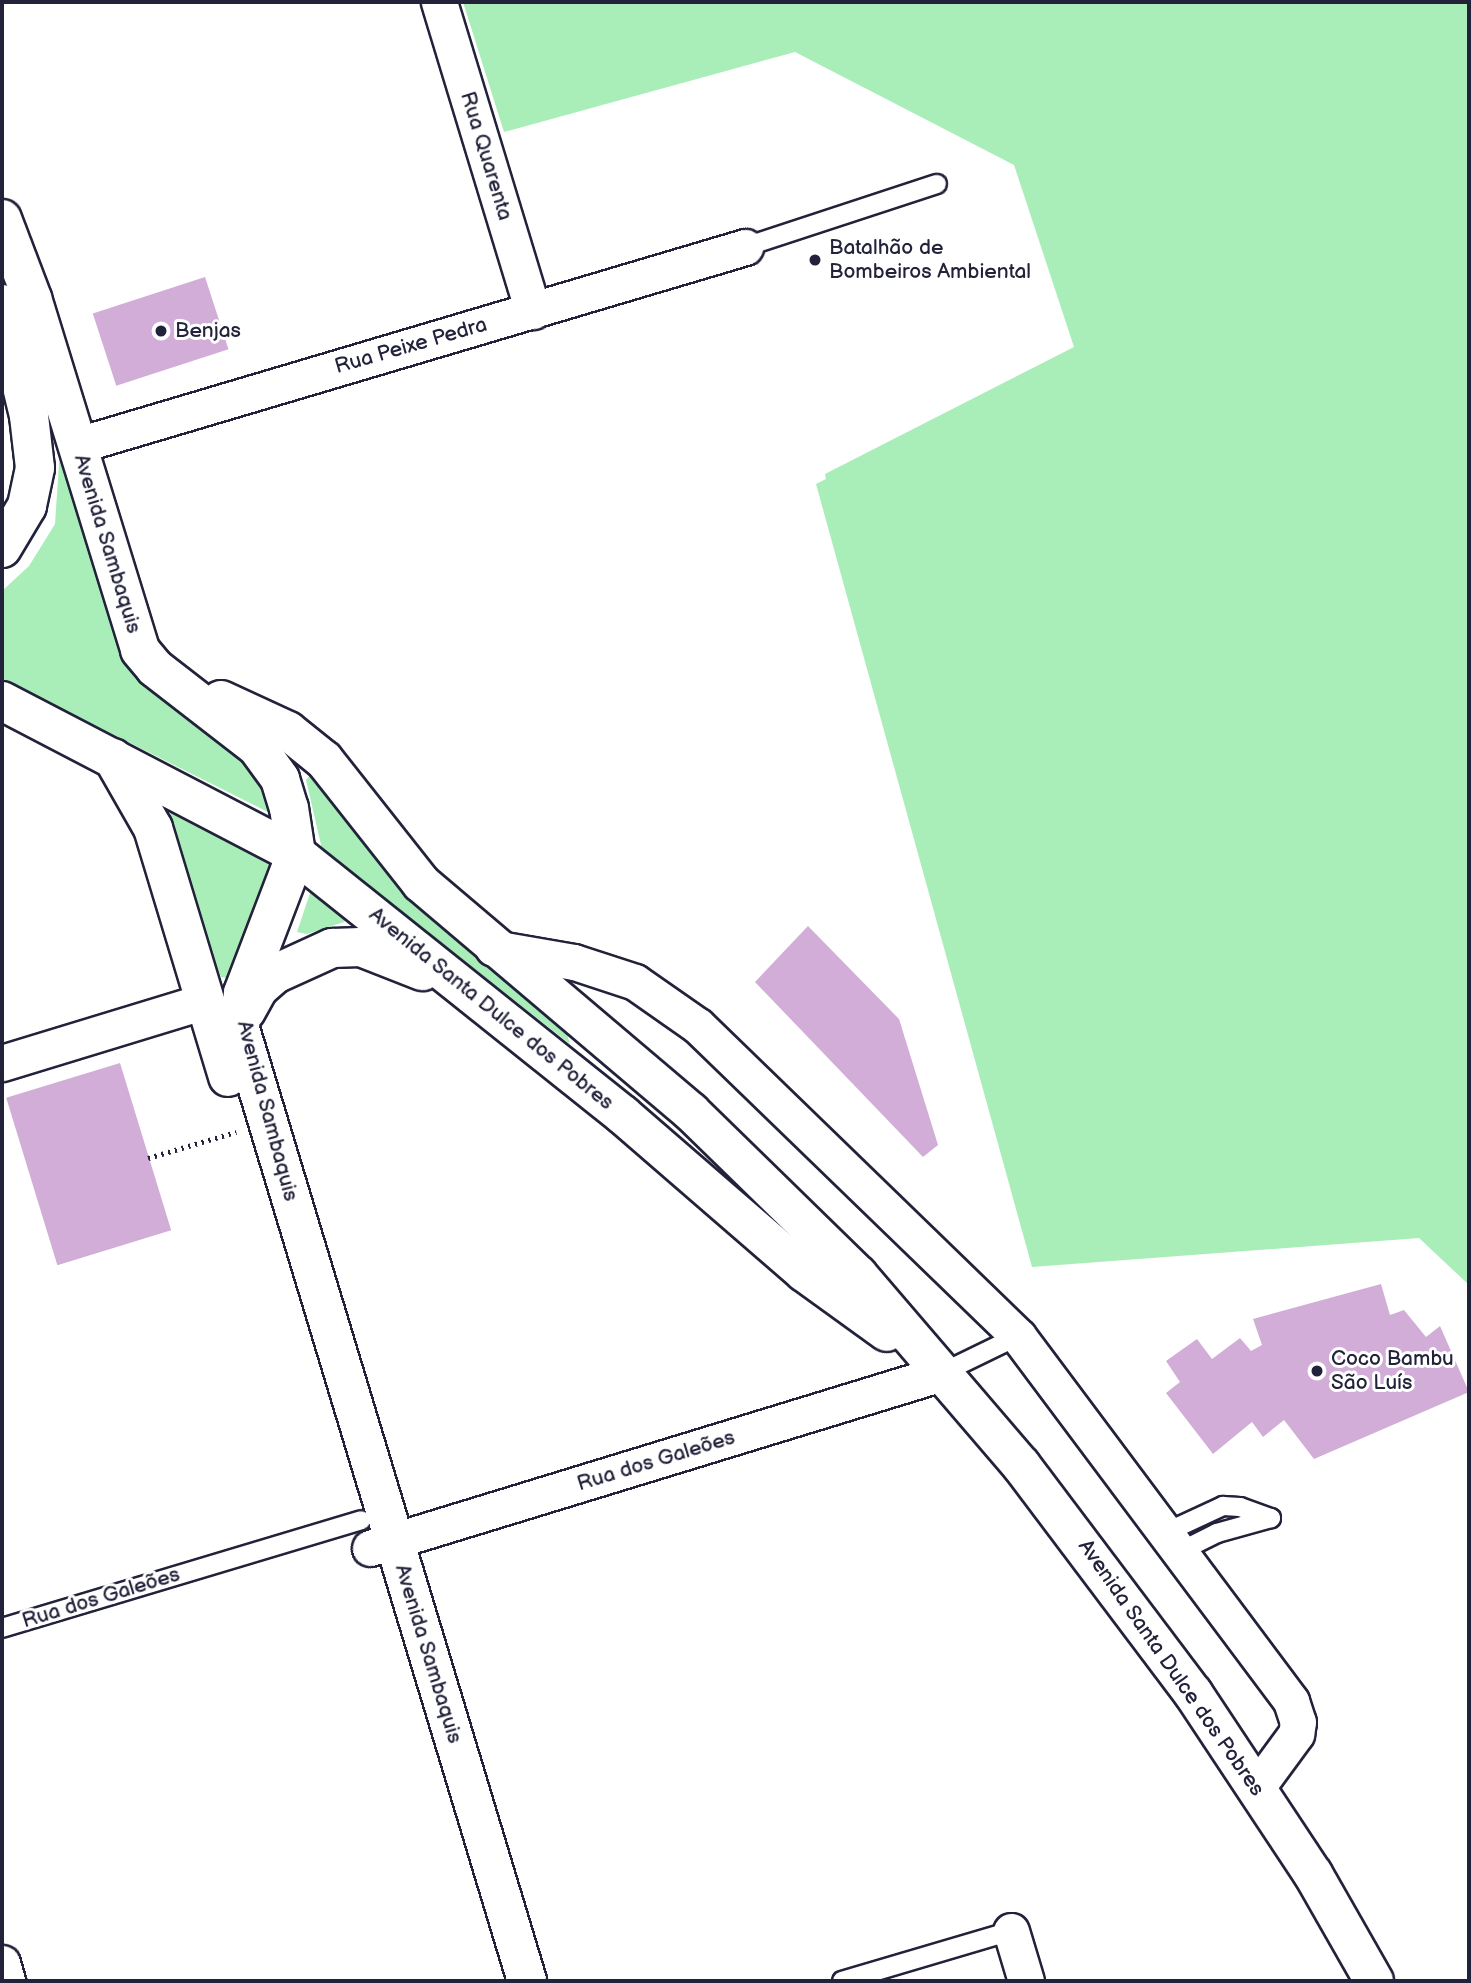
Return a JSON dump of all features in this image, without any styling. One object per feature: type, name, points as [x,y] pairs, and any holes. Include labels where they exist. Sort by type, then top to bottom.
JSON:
[{"type":"main road","name":"Avenida Sambaquis","points":[[2,219],[78,445],[136,641],[145,659],[163,675],[247,737],[266,758],[287,800],[296,854],[243,993],[239,1020],[375,1536],[500,1981]]},
{"type":"main road","points":[[2,304],[29,416],[35,468],[27,506],[2,548]]},
{"type":"main road","name":"Avenida Santa Dulce dos Pobres","points":[[163,675],[274,723],[300,739],[334,772],[407,869],[494,948],[632,1061],[749,1166],[858,1275],[1084,1544],[1257,1787],[1374,1981]]},
{"type":"main road","name":"Avenida Santa Dulce dos Pobres","points":[[2,701],[296,854],[479,997],[804,1272],[942,1373]]},
{"type":"main road","name":"Avenida Sambaquis","points":[[113,758],[153,828],[243,1130],[375,1536],[527,1981]]},
{"type":"main road","points":[[243,1041],[246,1010],[267,980],[297,961],[341,946],[375,950],[479,997]]},
{"type":"street","name":"Rua Quarenta","points":[[439,2],[533,311]]},
{"type":"street","name":"Rua Peixe Pedra","points":[[78,445],[745,247]]},
{"type":"street","points":[[494,948],[574,962],[635,982],[698,1026],[1018,1336],[1174,1542],[1296,1712],[1296,1734],[1291,1745],[1257,1787]]},
{"type":"street","points":[[2,1063],[205,1000]]},
{"type":"street","name":"Rua dos Galeões","points":[[375,1536],[942,1373]]},
{"type":"street","points":[[1011,1931],[1026,1981]]},
{"type":"street","points":[[2,1964],[7,1981]]},
{"type":"lane","points":[[745,247],[937,184]]},
{"type":"lane","points":[[942,1373],[1018,1336]]},
{"type":"lane","name":"Rua dos Galeões","points":[[2,1628],[375,1536]]},
{"type":"lane","points":[[842,1981],[1011,1931]]},
{"type":"path","points":[[148,1158],[243,1130]]},
{"type":"green space","points":[[463,2],[1469,2],[1469,1285],[1419,1238],[1032,1267],[816,484],[826,479],[825,474],[1074,347],[1014,165],[795,52],[504,132]]},
{"type":"green space","points":[[60,449],[122,655],[253,768],[270,813],[2,679],[2,591],[29,566],[55,524]]},
{"type":"green space","points":[[311,774],[400,891],[566,1031],[570,1044],[322,849],[306,780]]},
{"type":"green space","points":[[178,809],[266,853],[275,866],[227,978],[221,977],[207,945],[169,821],[170,814]]},
{"type":"green space","points":[[311,890],[347,918],[344,922],[307,934],[297,932]]},
{"type":"building","name":"Benjas","points":[[205,277],[228,349],[116,386],[93,313]]},
{"type":"building","points":[[808,926],[899,1019],[938,1145],[923,1157],[755,982]]},
{"type":"building","points":[[120,1063],[171,1230],[57,1265],[6,1098]]},
{"type":"building","name":"Coco Bambu São Luís","points":[[1381,1284],[1390,1315],[1404,1310],[1426,1337],[1440,1326],[1469,1392],[1314,1459],[1284,1420],[1263,1437],[1252,1422],[1213,1454],[1166,1393],[1180,1382],[1166,1361],[1197,1339],[1212,1359],[1240,1338],[1251,1351],[1262,1345],[1253,1319]]},
{"type":"place","name":"Batalhão de Bombeiros Ambiental","points":[[815,260]]},
{"type":"place","name":"Benjas","points":[[161,331]]},
{"type":"place","name":"Coco Bambu São Luís","points":[[1317,1371]]}]
